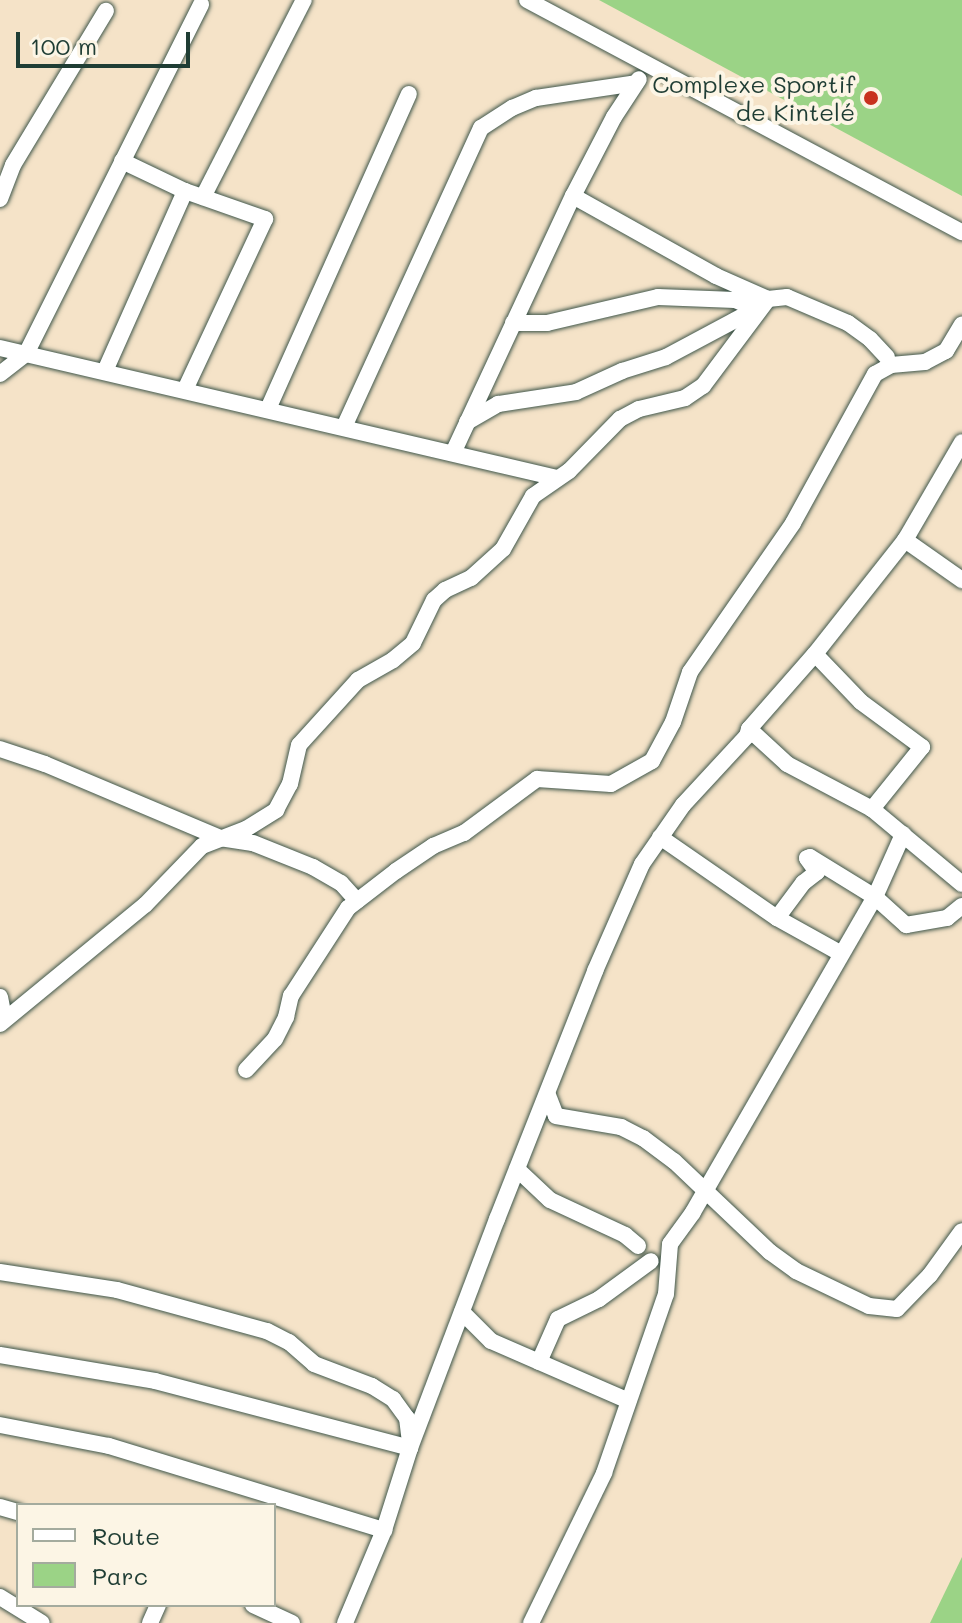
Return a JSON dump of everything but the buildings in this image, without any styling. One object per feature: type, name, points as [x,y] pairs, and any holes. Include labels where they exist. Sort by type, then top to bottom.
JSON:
[{"type":"street","points":[[203,197],[304,0]]},
{"type":"street","points":[[527,0],[962,232]]},
{"type":"street","points":[[0,374],[26,354],[201,4]]},
{"type":"street","points":[[0,199],[13,165],[106,11]]},
{"type":"street","points":[[453,453],[573,196],[614,117],[648,65]]},
{"type":"street","points":[[344,427],[481,128],[512,108],[536,98],[636,83]]},
{"type":"street","points":[[268,409],[409,94]]},
{"type":"street","points":[[122,161],[185,191],[265,219],[185,390]]},
{"type":"street","points":[[105,371],[185,191]]},
{"type":"street","points":[[573,196],[716,276],[761,306]]},
{"type":"street","points":[[513,323],[547,323],[658,297],[735,300],[761,306]]},
{"type":"street","points":[[467,422],[498,404],[576,392],[622,371],[666,357],[761,306],[787,297],[848,323],[887,357]]},
{"type":"street","points":[[0,1021],[145,905],[202,846],[246,829],[276,810],[290,784],[299,745],[358,680],[393,660],[413,643],[434,600],[488,565],[503,549],[533,496],[557,478],[620,419],[639,409],[685,398],[703,386],[723,364],[761,306]]},
{"type":"street","points":[[246,1070],[275,1039],[304,975],[348,908],[357,901],[433,846],[464,833],[537,779],[611,784],[652,761],[673,722],[690,672],[793,523],[875,374],[891,365],[925,362],[946,351],[962,324]]},
{"type":"street","points":[[0,348],[557,478]]},
{"type":"street","points":[[346,1623],[384,1530],[410,1448],[517,1169],[629,889],[683,805],[747,736],[749,729],[815,654],[905,540],[962,442]]},
{"type":"street","points":[[905,540],[962,580]]},
{"type":"street","points":[[815,654],[861,702],[922,747],[872,809]]},
{"type":"street","points":[[749,729],[787,764],[872,809],[962,884]]},
{"type":"street","points":[[0,749],[45,764],[220,838],[253,843],[313,867],[341,883],[357,901]]},
{"type":"street","points":[[531,1623],[598,1488],[666,1294],[670,1244],[705,1191],[875,897],[903,834]]},
{"type":"street","points":[[660,837],[777,918],[840,953]]},
{"type":"street","points":[[777,918],[803,883],[817,872],[807,858],[810,857],[875,897],[906,925],[947,918],[962,906]]},
{"type":"street","points":[[0,997],[3,1012],[0,1021]]},
{"type":"street","points":[[548,1095],[556,1116],[621,1127],[674,1161],[770,1252],[796,1271],[886,1310],[897,1309],[911,1296],[962,1231]]},
{"type":"street","points":[[517,1169],[550,1200],[625,1235],[638,1246]]},
{"type":"street","points":[[539,1362],[558,1319],[599,1299],[651,1261]]},
{"type":"street","points":[[0,1272],[117,1290],[267,1331],[289,1342],[314,1364],[372,1386],[393,1399],[407,1418],[410,1448]]},
{"type":"street","points":[[462,1312],[487,1338],[629,1401]]},
{"type":"street","points":[[0,1355],[155,1381],[410,1448]]},
{"type":"street","points":[[0,1425],[122,1449],[384,1530]]},
{"type":"street","points":[[16,1607],[42,1623]]},
{"type":"street","points":[[257,1607],[292,1623]]},
{"type":"green space","name":"Complexe Sportif de Kintelé","points":[[599,0],[962,0],[962,196]]},
{"type":"green space","points":[[962,1557],[962,1623],[930,1623]]},
{"type":"place","name":"Complexe Sportif de Kintelé","points":[[871,98]]}]
